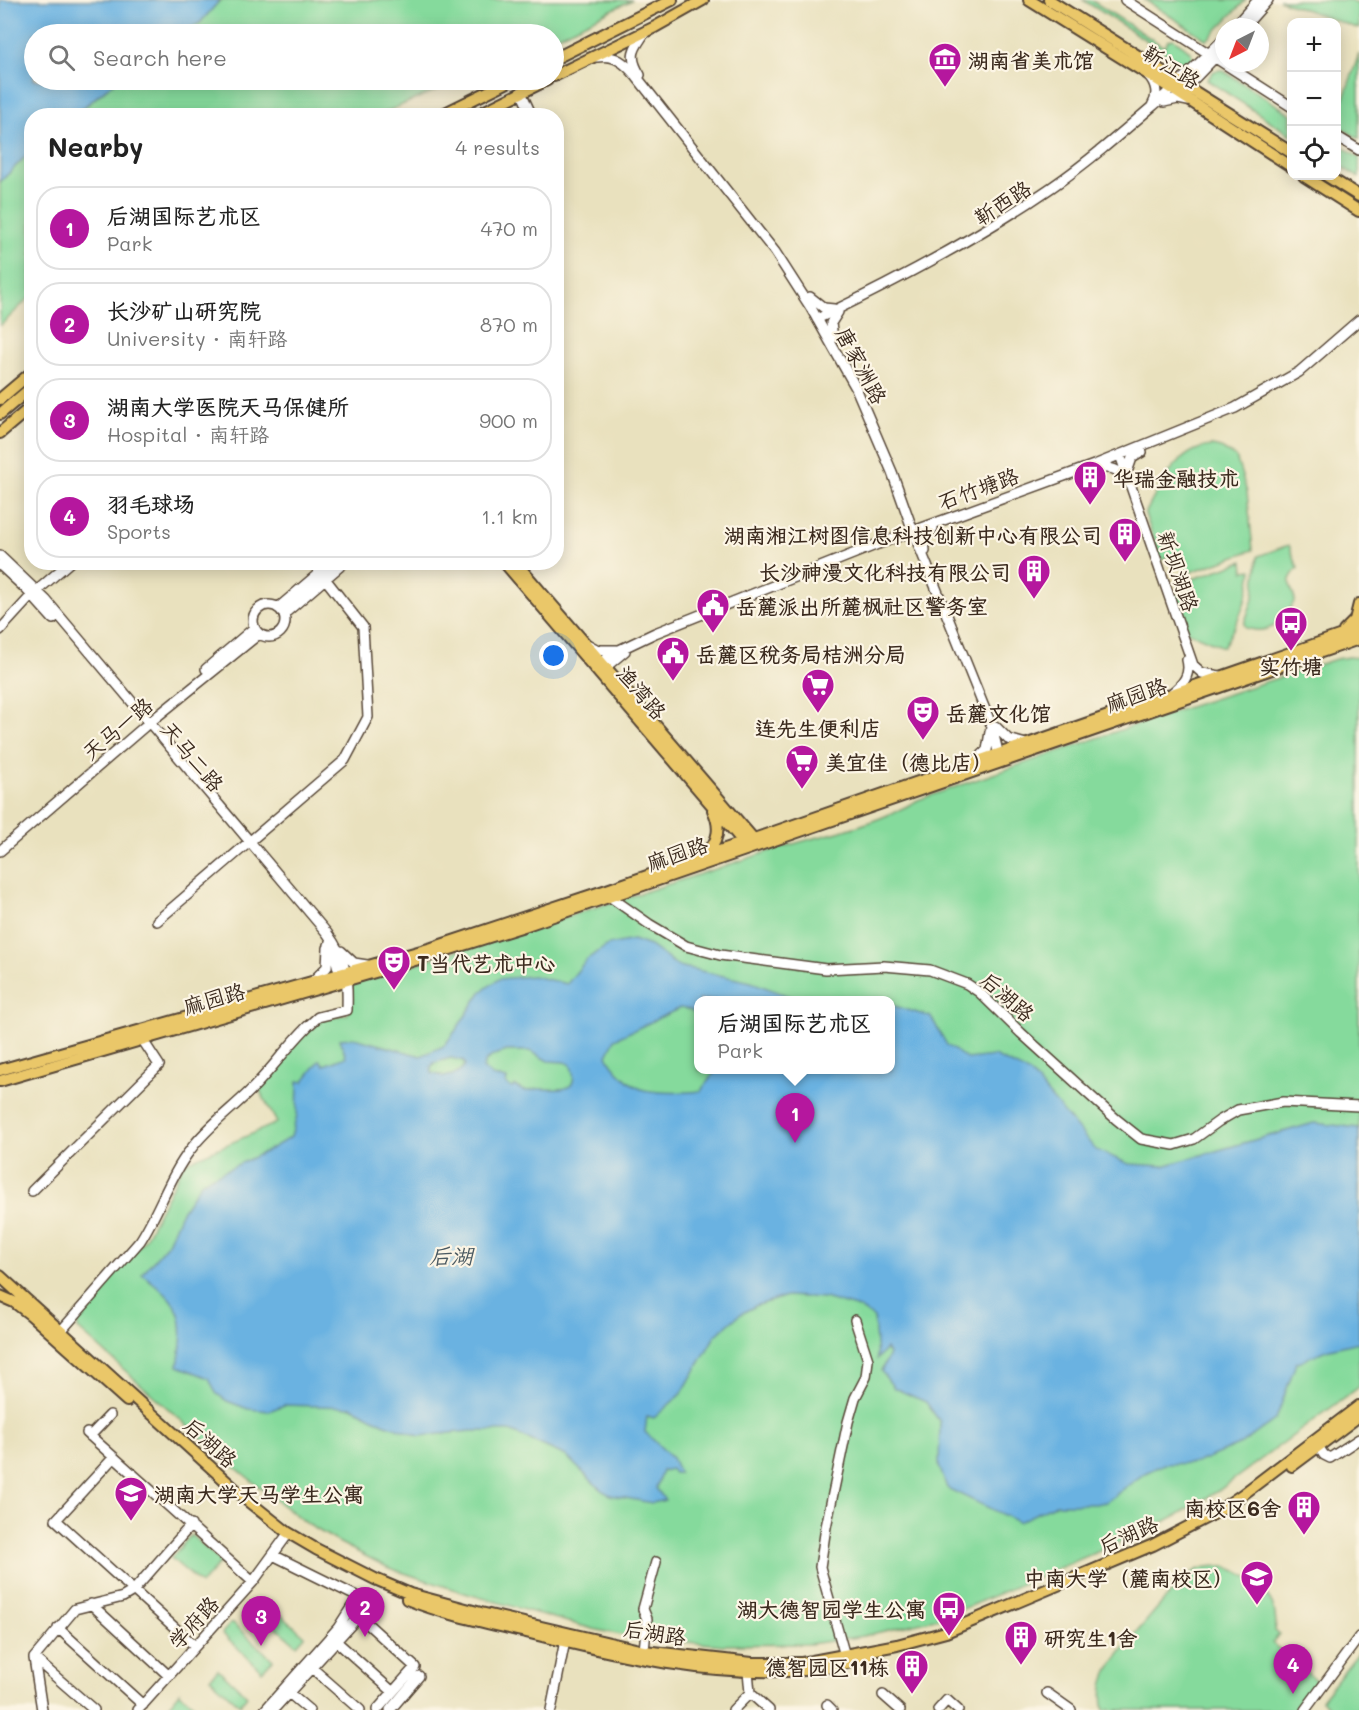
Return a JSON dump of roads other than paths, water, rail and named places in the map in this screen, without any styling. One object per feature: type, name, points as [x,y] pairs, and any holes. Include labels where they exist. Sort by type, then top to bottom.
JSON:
[{"type":"main road","points":[[564,54],[672,0]]},
{"type":"main road","points":[[564,71],[703,0]]},
{"type":"main road","name":"靳江路","points":[[1029,0],[1144,71],[1179,87],[1195,104],[1287,164]]},
{"type":"main road","points":[[1050,0],[1179,87],[1287,150]]},
{"type":"main road","points":[[455,108],[492,90]]},
{"type":"main road","points":[[490,108],[525,90]]},
{"type":"main road","points":[[1310,180],[1359,210]]},
{"type":"main road","points":[[1333,180],[1359,196]]},
{"type":"main road","points":[[0,399],[24,379]]},
{"type":"main road","points":[[0,414],[24,394]]},
{"type":"main road","points":[[0,433],[24,413]]},
{"type":"main road","name":"渔湾路","points":[[511,570],[601,667],[626,690],[723,803],[751,843]]},
{"type":"main road","name":"渔湾路","points":[[522,570],[582,640],[601,667],[706,797],[751,843]]},
{"type":"main road","points":[[1359,604],[1351,626],[1335,642],[1359,647]]},
{"type":"main road","name":"麻园路","points":[[0,1070],[311,982],[344,977],[369,965],[606,894],[1335,642],[1359,629]]},
{"type":"main road","name":"麻园路","points":[[0,1081],[344,977],[524,926],[701,857],[751,843],[779,829],[974,762],[1003,756],[1026,744],[1225,675],[1335,642],[1359,639]]},
{"type":"main road","points":[[701,857],[714,845],[718,833],[716,817],[706,797]]},
{"type":"main road","points":[[723,803],[750,826],[765,830],[779,829]]},
{"type":"main road","name":"后湖路","points":[[0,1276],[23,1303],[228,1493],[285,1538],[344,1572],[414,1602],[448,1613],[644,1652],[752,1663],[801,1663],[897,1645],[946,1632],[1154,1545],[1226,1506],[1359,1416]]},
{"type":"main road","points":[[0,1286],[23,1303]]},
{"type":"main road","name":"后湖路","points":[[0,1296],[23,1303],[61,1331],[248,1501],[287,1532],[342,1563],[410,1594],[626,1656],[694,1668],[748,1671],[807,1670],[835,1666],[934,1642],[959,1633],[1075,1586],[1198,1530],[1247,1500],[1359,1406]]},
{"type":"street","points":[[1125,0],[1215,56]]},
{"type":"street","points":[[1132,0],[1215,56]]},
{"type":"street","points":[[1242,18],[1258,0]]},
{"type":"street","points":[[1252,18],[1268,0]]},
{"type":"street","name":"唐家洲路","points":[[646,30],[633,55],[633,62],[641,76],[755,218],[810,297],[856,388],[910,517]]},
{"type":"street","name":"唐家洲路","points":[[591,57],[608,55],[620,60],[631,70],[755,224],[833,338],[876,422],[923,552],[1003,756]]},
{"type":"street","points":[[1179,87],[1215,56]]},
{"type":"street","points":[[1144,71],[1152,80],[1156,91],[1155,102],[1151,108]]},
{"type":"street","points":[[1240,72],[1287,102]]},
{"type":"street","points":[[1242,72],[1287,102]]},
{"type":"street","name":"靳西路","points":[[837,311],[950,255],[1009,220],[1094,161],[1179,87]]},
{"type":"street","name":"靳西路","points":[[820,320],[1005,218],[1093,157],[1179,87]]},
{"type":"street","points":[[521,92],[528,108]]},
{"type":"street","points":[[1164,102],[1181,99],[1195,104]]},
{"type":"street","points":[[1341,137],[1359,148]]},
{"type":"street","points":[[810,297],[824,308],[837,311],[831,323],[833,338]]},
{"type":"street","name":"石竹塘路","points":[[601,667],[626,648],[657,635],[898,539],[1119,458],[1208,420],[1258,396],[1299,372],[1359,321]]},
{"type":"street","name":"石竹塘路","points":[[933,526],[1099,469],[1119,458],[1142,452],[1216,423],[1271,395],[1323,360],[1359,328]]},
{"type":"street","points":[[1127,480],[1128,465],[1132,458],[1142,452]]},
{"type":"street","name":"新坝湖路","points":[[1119,458],[1193,665],[1198,671],[1207,675],[1225,675]]},
{"type":"street","points":[[1099,469],[1113,468],[1127,480]]},
{"type":"street","name":"新坝湖路","points":[[1127,480],[1162,593],[1188,664],[1187,676],[1171,694]]},
{"type":"street","points":[[898,539],[905,531],[910,517],[933,526],[924,540],[923,552]]},
{"type":"street","points":[[898,539],[910,541],[923,552]]},
{"type":"street","points":[[0,556],[34,593]]},
{"type":"street","name":"天马二路","points":[[0,564],[34,593],[331,943]]},
{"type":"street","points":[[0,630],[34,593],[61,570]]},
{"type":"street","points":[[157,921],[345,760],[368,717],[363,627],[318,570]]},
{"type":"street","name":"天马一路","points":[[323,576],[327,570]]},
{"type":"street","name":"天马一路","points":[[281,611],[332,570]]},
{"type":"street","name":"天马一路","points":[[266,605],[281,611],[284,625],[279,634],[269,637],[256,631],[252,620],[256,610],[266,605]]},
{"type":"street","name":"天马一路","points":[[0,845],[256,631]]},
{"type":"street","points":[[582,640],[598,650],[612,651],[626,648]]},
{"type":"street","points":[[626,648],[619,659],[617,669],[619,679],[626,690]]},
{"type":"street","name":"天马一路","points":[[0,851],[145,723]]},
{"type":"street","points":[[974,762],[987,750],[993,726],[1008,739],[1026,744]]},
{"type":"street","name":"后湖路","points":[[606,894],[686,946],[720,955],[826,969],[884,966],[930,970],[967,984],[979,992],[1021,1034],[1141,1139],[1174,1145],[1194,1139],[1219,1120],[1238,1110],[1283,1102],[1359,1106]]},
{"type":"street","points":[[331,943],[354,963],[369,965]]},
{"type":"street","points":[[61,1331],[140,1241],[149,1228],[179,1168],[201,1137],[252,1090],[318,1017],[347,1010],[341,955],[331,943]]},
{"type":"street","points":[[311,982],[327,967],[331,943]]},
{"type":"street","points":[[32,1191],[159,1065],[142,1039]]},
{"type":"street","points":[[845,1656],[820,1567],[848,1422],[855,1398],[866,1377],[868,1360],[855,1320]]},
{"type":"street","points":[[110,1415],[88,1434],[253,1582]]},
{"type":"street","points":[[1316,1444],[1324,1455],[1330,1458],[1359,1439]]},
{"type":"street","points":[[114,1456],[56,1520],[195,1646]]},
{"type":"street","points":[[42,1710],[34,1658],[75,1609],[123,1597],[133,1591],[191,1525]]},
{"type":"street","name":"学府路","points":[[141,1707],[253,1582],[285,1538]]},
{"type":"street","points":[[265,1710],[338,1628],[358,1597],[273,1555]]},
{"type":"street","points":[[644,1652],[647,1619],[643,1609],[656,1562]]},
{"type":"street","points":[[91,1604],[169,1676]]},
{"type":"street","points":[[273,1710],[359,1616],[415,1667],[377,1710]]},
{"type":"street","points":[[58,1629],[141,1707]]},
{"type":"street","points":[[1305,1710],[1359,1637]]},
{"type":"street","points":[[551,1710],[568,1638]]},
{"type":"street","points":[[556,1710],[568,1638]]},
{"type":"street","points":[[336,1641],[393,1692]]},
{"type":"street","points":[[34,1658],[94,1710]]},
{"type":"street","points":[[312,1668],[360,1710]]},
{"type":"street","points":[[748,1671],[750,1693],[768,1710]]},
{"type":"street","points":[[390,1710],[419,1676]]},
{"type":"street","points":[[289,1693],[309,1710]]},
{"type":"street","points":[[733,1710],[750,1693]]},
{"type":"street","points":[[1047,1693],[1071,1710]]},
{"type":"street","points":[[883,1695],[900,1710]]},
{"type":"street","points":[[938,1710],[947,1700],[958,1710]]},
{"type":"water","points":[[0,0],[220,0],[198,24],[24,24],[24,90],[105,90],[83,108],[24,108],[24,158],[0,182]]},
{"type":"water","name":"后湖","points":[[633,940],[650,946],[678,966],[751,982],[788,996],[694,996],[694,1013],[680,1008],[615,1039],[607,1055],[609,1060],[628,1081],[644,1090],[701,1091],[713,1074],[895,1074],[895,1006],[931,1017],[947,1045],[967,1059],[994,1056],[1030,1073],[1096,1150],[1129,1164],[1163,1166],[1314,1123],[1359,1128],[1359,1342],[1326,1350],[1296,1363],[1276,1419],[1241,1444],[1196,1463],[1164,1464],[1145,1473],[1106,1502],[1056,1504],[1018,1522],[947,1488],[939,1466],[940,1422],[926,1402],[894,1388],[881,1371],[889,1354],[886,1349],[877,1359],[874,1318],[859,1308],[824,1298],[787,1296],[755,1306],[739,1315],[715,1336],[682,1393],[654,1418],[647,1416],[645,1432],[672,1458],[679,1473],[674,1473],[671,1469],[662,1471],[656,1488],[665,1500],[652,1503],[610,1495],[601,1490],[566,1456],[510,1431],[471,1431],[419,1436],[383,1423],[352,1407],[284,1405],[269,1411],[248,1409],[227,1401],[216,1393],[209,1378],[178,1366],[182,1335],[178,1313],[166,1294],[142,1274],[168,1243],[181,1213],[202,1181],[267,1151],[291,1137],[297,1116],[298,1081],[303,1082],[320,1060],[324,1065],[346,1057],[340,1039],[354,1038],[421,1056],[444,1046],[481,992],[499,979],[533,976],[567,984],[587,959],[608,945]],"holes":[[[507,1051],[530,1051],[548,1061],[570,1064],[573,1073],[571,1084],[562,1089],[527,1091],[514,1086],[512,1088],[506,1084],[507,1079],[492,1076],[483,1068],[489,1059]],[[451,1058],[463,1061],[465,1065],[454,1075],[442,1076],[432,1073],[431,1067],[434,1063]]]},
{"type":"place","name":"湖南省美术馆","points":[[945,88]]},
{"type":"place","name":"华瑞金融技术","points":[[1090,506]]},
{"type":"place","name":"湖南湘江树图信息科技创新中心有限公司","points":[[1125,563]]},
{"type":"place","name":"长沙神漫文化科技有限公司","points":[[1034,600]]},
{"type":"place","name":"岳麓派出所麓枫社区警务室","points":[[713,634]]},
{"type":"place","name":"实竹塘","points":[[1291,652]]},
{"type":"place","name":"岳麓区税务局桔洲分局","points":[[673,682]]},
{"type":"place","name":"连先生便利店","points":[[818,714]]},
{"type":"place","name":"岳麓文化馆","points":[[923,741]]},
{"type":"place","name":"美宜佳（德比店）","points":[[802,790]]},
{"type":"place","name":"T当代艺术中心","points":[[394,991]]},
{"type":"place","name":"后湖国际艺术区","points":[[795,1143]]},
{"type":"place","name":"湖南大学天马学生公寓","points":[[131,1522]]},
{"type":"place","name":"南校区6舍","points":[[1304,1536]]},
{"type":"place","name":"中南大学（麓南校区）","points":[[1257,1606]]},
{"type":"place","name":"长沙矿山研究院","points":[[365,1637]]},
{"type":"place","name":"湖大德智园学生公寓","points":[[949,1637]]},
{"type":"place","name":"湖南大学医院天马保健所","points":[[261,1646]]},
{"type":"place","name":"研究生1舍","points":[[1021,1666]]},
{"type":"place","name":"羽毛球场","points":[[1293,1694]]},
{"type":"place","name":"德智园区11栋","points":[[912,1695]]}]
